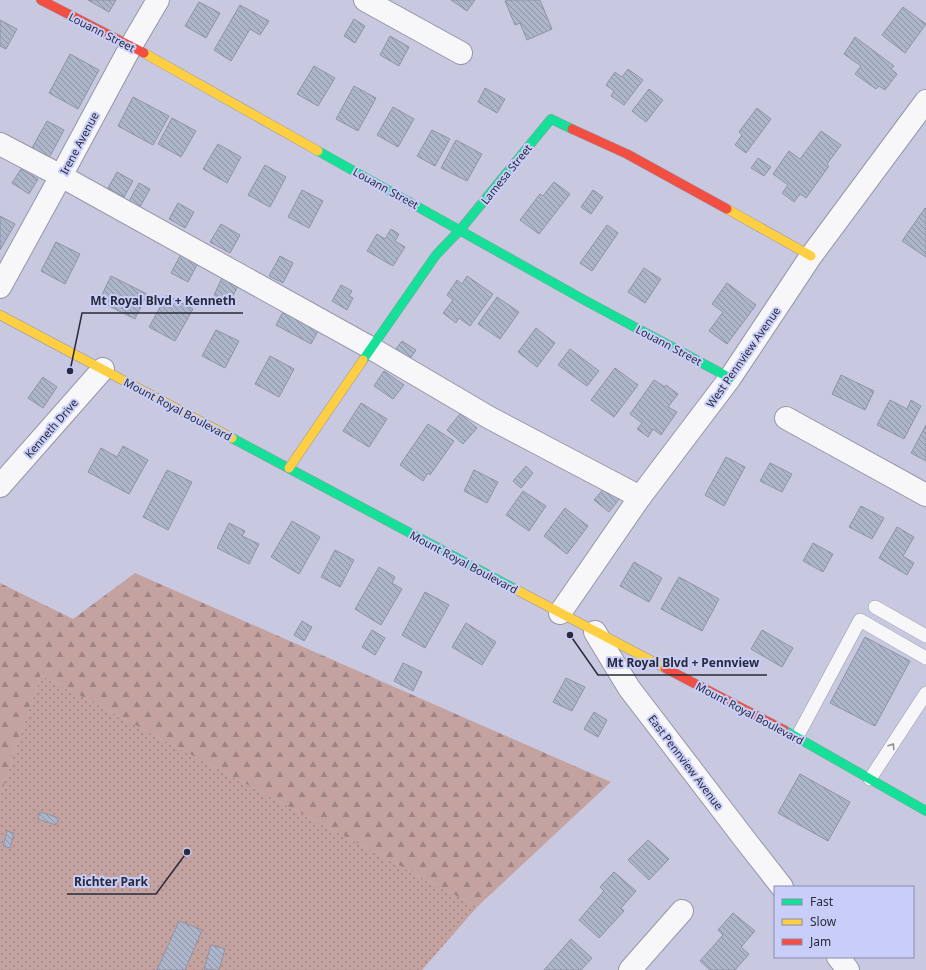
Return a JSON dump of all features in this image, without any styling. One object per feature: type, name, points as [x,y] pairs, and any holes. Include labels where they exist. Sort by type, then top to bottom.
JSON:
[{"type":"street","name":"Louann Street","points":[[41,0],[131,46],[586,301],[730,378]]},
{"type":"street","name":"Irene Avenue","points":[[0,287],[131,46],[158,0]]},
{"type":"street","points":[[365,0],[461,54]]},
{"type":"street","name":"West Pennview Avenue","points":[[560,613],[640,497],[730,378],[811,256],[926,101]]},
{"type":"street","name":"Lamesa Street","points":[[288,468],[436,255],[460,230],[551,118],[627,154],[811,256]]},
{"type":"street","points":[[0,144],[61,176],[371,348],[490,418],[640,497]]},
{"type":"street","name":"Mount Royal Boulevard","points":[[0,315],[595,632],[797,737],[926,811]]},
{"type":"street","name":"Kenneth Drive","points":[[0,486],[103,369]]},
{"type":"street","points":[[786,418],[926,495]]},
{"type":"street","name":"East Pennview Avenue","points":[[595,632],[629,688],[781,886]]},
{"type":"street","points":[[630,970],[682,911]]},
{"type":"street","points":[[839,958],[848,970]]},
{"type":"lane","points":[[875,607],[926,636]]},
{"type":"lane","points":[[797,737],[860,620],[926,658]]},
{"type":"lane","points":[[870,779],[926,693]]},
{"type":"green space","points":[[135,573],[611,782],[477,907],[41,675],[0,797],[0,583],[73,619]]},
{"type":"green space","points":[[41,675],[477,907],[422,970],[0,970],[0,797]]},
{"type":"building","points":[[88,0],[116,0],[109,12]]},
{"type":"building","points":[[451,0],[475,0],[467,11]]},
{"type":"building","points":[[540,0],[552,29],[527,40],[520,23],[515,25],[505,1]]},
{"type":"building","points":[[199,2],[220,13],[206,38],[185,26]]},
{"type":"building","points":[[240,5],[269,21],[260,35],[250,29],[231,61],[214,50]]},
{"type":"building","points":[[903,7],[926,24],[905,53],[882,35]]},
{"type":"building","points":[[354,19],[365,26],[355,43],[344,36]]},
{"type":"building","points":[[0,20],[17,29],[6,49],[0,46]]},
{"type":"building","points":[[390,36],[409,47],[399,66],[380,55]]},
{"type":"building","points":[[855,37],[894,66],[891,69],[897,74],[885,90],[879,86],[876,89],[855,74],[861,66],[844,54]]},
{"type":"building","points":[[70,54],[99,70],[78,109],[49,93]]},
{"type":"building","points":[[314,66],[335,78],[318,106],[297,94]]},
{"type":"building","points":[[628,69],[643,80],[624,105],[611,96],[614,91],[606,85],[615,72],[622,77]]},
{"type":"building","points":[[354,86],[376,98],[358,131],[336,119]]},
{"type":"building","points":[[485,88],[505,99],[497,113],[478,102]]},
{"type":"building","points":[[649,89],[663,100],[646,122],[632,111]]},
{"type":"building","points":[[133,97],[169,116],[153,145],[118,126]]},
{"type":"building","points":[[393,107],[414,119],[398,147],[377,135]]},
{"type":"building","points":[[757,108],[771,119],[746,153],[735,145],[742,135],[739,132]]},
{"type":"building","points":[[172,118],[196,131],[181,157],[158,144]]},
{"type":"building","points":[[47,121],[64,130],[49,158],[32,148]]},
{"type":"building","points":[[432,130],[450,139],[435,166],[417,156]]},
{"type":"building","points":[[821,131],[841,145],[827,164],[829,166],[806,198],[800,194],[794,202],[782,193],[788,185],[773,174],[789,151],[800,159]]},
{"type":"building","points":[[456,140],[482,154],[467,181],[441,168]]},
{"type":"building","points":[[218,144],[241,157],[227,183],[203,169]]},
{"type":"building","points":[[758,158],[771,167],[764,176],[751,168]]},
{"type":"building","points":[[265,165],[286,177],[270,207],[248,195]]},
{"type":"building","points":[[21,169],[38,179],[29,194],[12,183]]},
{"type":"building","points":[[117,172],[133,181],[124,197],[108,188]]},
{"type":"building","points":[[554,182],[570,194],[539,234],[520,220],[540,194],[543,196]]},
{"type":"building","points":[[139,183],[150,189],[140,207],[129,201]]},
{"type":"building","points":[[302,190],[323,201],[309,228],[288,217]]},
{"type":"building","points":[[593,190],[603,197],[591,214],[581,207]]},
{"type":"building","points":[[178,203],[194,212],[185,228],[169,219]]},
{"type":"building","points":[[925,208],[926,209],[926,257],[902,241]]},
{"type":"building","points":[[0,216],[15,224],[0,250]]},
{"type":"building","points":[[221,224],[240,235],[230,253],[210,242]]},
{"type":"building","points":[[607,225],[618,233],[592,271],[580,263]]},
{"type":"building","points":[[391,229],[399,234],[395,241],[405,247],[393,266],[367,251],[377,234],[385,239]]},
{"type":"building","points":[[56,242],[80,254],[65,284],[41,271]]},
{"type":"building","points":[[181,254],[198,263],[188,282],[171,273]]},
{"type":"building","points":[[280,256],[293,263],[283,283],[269,276]]},
{"type":"building","points":[[644,268],[661,279],[645,303],[628,292]]},
{"type":"building","points":[[111,276],[147,294],[135,319],[99,301]]},
{"type":"building","points":[[467,276],[493,294],[470,326],[459,318],[456,323],[443,313],[453,300],[447,295],[457,280],[462,284]]},
{"type":"building","points":[[222,278],[238,286],[229,303],[214,295]]},
{"type":"building","points":[[727,283],[756,305],[727,344],[709,331],[723,312],[712,304]]},
{"type":"building","points":[[341,285],[352,291],[349,296],[353,298],[347,310],[332,301]]},
{"type":"building","points":[[167,295],[193,309],[175,341],[149,327]]},
{"type":"building","points":[[497,297],[519,312],[500,339],[478,324]]},
{"type":"building","points":[[285,308],[320,327],[311,344],[276,325]]},
{"type":"building","points":[[536,328],[555,343],[537,367],[518,352]]},
{"type":"building","points":[[216,330],[239,341],[225,368],[202,356]]},
{"type":"building","points":[[402,341],[416,350],[410,359],[396,349]]},
{"type":"building","points":[[570,349],[599,371],[587,386],[558,365]]},
{"type":"building","points":[[270,356],[294,369],[279,397],[255,384]]},
{"type":"building","points":[[615,368],[638,385],[614,417],[591,400]]},
{"type":"building","points":[[384,371],[404,385],[393,399],[374,386]]},
{"type":"building","points":[[841,375],[874,391],[865,410],[832,394]]},
{"type":"building","points":[[43,377],[57,387],[43,408],[28,398]]},
{"type":"building","points":[[654,380],[665,387],[666,385],[678,394],[668,407],[677,412],[661,435],[653,429],[648,437],[637,429],[642,423],[630,414]]},
{"type":"building","points":[[890,400],[907,409],[911,400],[921,406],[904,439],[877,425]]},
{"type":"building","points":[[361,403],[387,419],[369,447],[343,431]]},
{"type":"building","points":[[460,414],[477,428],[463,444],[447,430]]},
{"type":"building","points":[[428,424],[454,441],[430,475],[428,473],[423,481],[400,465]]},
{"type":"building","points":[[926,425],[926,461],[911,453]]},
{"type":"building","points":[[123,446],[148,460],[129,494],[88,472],[101,448],[117,457]]},
{"type":"building","points":[[726,457],[745,467],[724,506],[705,495]]},
{"type":"building","points":[[770,463],[792,474],[782,492],[760,481]]},
{"type":"building","points":[[526,466],[533,473],[521,488],[513,481]]},
{"type":"building","points":[[167,470],[192,482],[168,530],[143,517]]},
{"type":"building","points":[[474,470],[498,482],[487,503],[464,491]]},
{"type":"building","points":[[606,486],[620,498],[609,512],[594,500]]},
{"type":"building","points":[[523,491],[546,506],[529,531],[506,515]]},
{"type":"building","points":[[861,506],[884,518],[872,539],[849,527]]},
{"type":"building","points":[[565,508],[588,526],[567,554],[544,536]]},
{"type":"building","points":[[292,521],[320,537],[299,574],[271,557]]},
{"type":"building","points":[[229,523],[245,531],[242,536],[259,544],[249,564],[217,548]]},
{"type":"building","points":[[897,527],[914,537],[903,556],[914,563],[907,575],[879,558]]},
{"type":"building","points":[[813,543],[833,554],[823,572],[803,561]]},
{"type":"building","points":[[335,550],[354,560],[340,587],[321,577]]},
{"type":"building","points":[[634,562],[662,578],[649,602],[620,586]]},
{"type":"building","points":[[379,567],[395,577],[392,583],[402,589],[381,625],[355,609]]},
{"type":"building","points":[[679,577],[719,599],[702,631],[661,609]]},
{"type":"building","points":[[425,592],[449,605],[425,648],[402,635]]},
{"type":"building","points":[[302,621],[312,627],[304,641],[294,635]]},
{"type":"building","points":[[466,623],[496,642],[482,665],[452,647]]},
{"type":"building","points":[[372,630],[385,638],[375,655],[362,647]]},
{"type":"building","points":[[762,630],[793,648],[782,667],[751,649]]},
{"type":"building","points":[[865,637],[910,661],[875,726],[830,703]]},
{"type":"building","points":[[403,663],[422,672],[413,691],[394,681]]},
{"type":"building","points":[[566,678],[585,687],[572,711],[553,702]]},
{"type":"building","points":[[594,712],[607,720],[598,737],[584,729]]},
{"type":"building","points":[[800,774],[850,802],[828,841],[778,813]]},
{"type":"building","points":[[40,812],[59,818],[56,825],[38,819]]},
{"type":"building","points":[[7,831],[14,833],[10,848],[3,846]]},
{"type":"building","points":[[648,840],[669,859],[649,880],[628,860]]},
{"type":"building","points":[[614,872],[636,891],[621,908],[624,911],[599,938],[579,920],[604,891],[600,887]]},
{"type":"building","points":[[733,913],[755,931],[741,947],[749,954],[735,970],[710,970],[700,961],[723,935],[718,930]]},
{"type":"building","points":[[179,921],[202,930],[185,970],[157,970]]},
{"type":"building","points":[[571,939],[592,958],[581,970],[544,970]]},
{"type":"building","points":[[211,945],[225,949],[219,970],[204,969]]},
{"type":"traffic: fast","points":[[363,360],[436,255],[460,230],[551,119],[572,129]]},
{"type":"traffic: fast","points":[[318,151],[586,301],[730,378]]},
{"type":"traffic: fast","points":[[232,438],[515,589]]},
{"type":"traffic: fast","points":[[784,730],[926,811]]},
{"type":"traffic: slow","points":[[144,53],[318,151]]},
{"type":"traffic: slow","points":[[727,209],[811,256]]},
{"type":"traffic: slow","points":[[0,315],[232,438]]},
{"type":"traffic: slow","points":[[289,468],[363,360]]},
{"type":"traffic: slow","points":[[515,589],[665,668]]},
{"type":"traffic: jam","points":[[41,0],[144,53]]},
{"type":"traffic: jam","points":[[572,129],[627,154],[727,209]]},
{"type":"traffic: jam","points":[[665,668],[784,730]]},
{"type":"place","name":"Mt Royal Blvd + Kenneth","points":[[70,371]]},
{"type":"place","name":"Mt Royal Blvd + Pennview","points":[[570,635]]},
{"type":"place","name":"Richter Park","points":[[187,852]]}]
